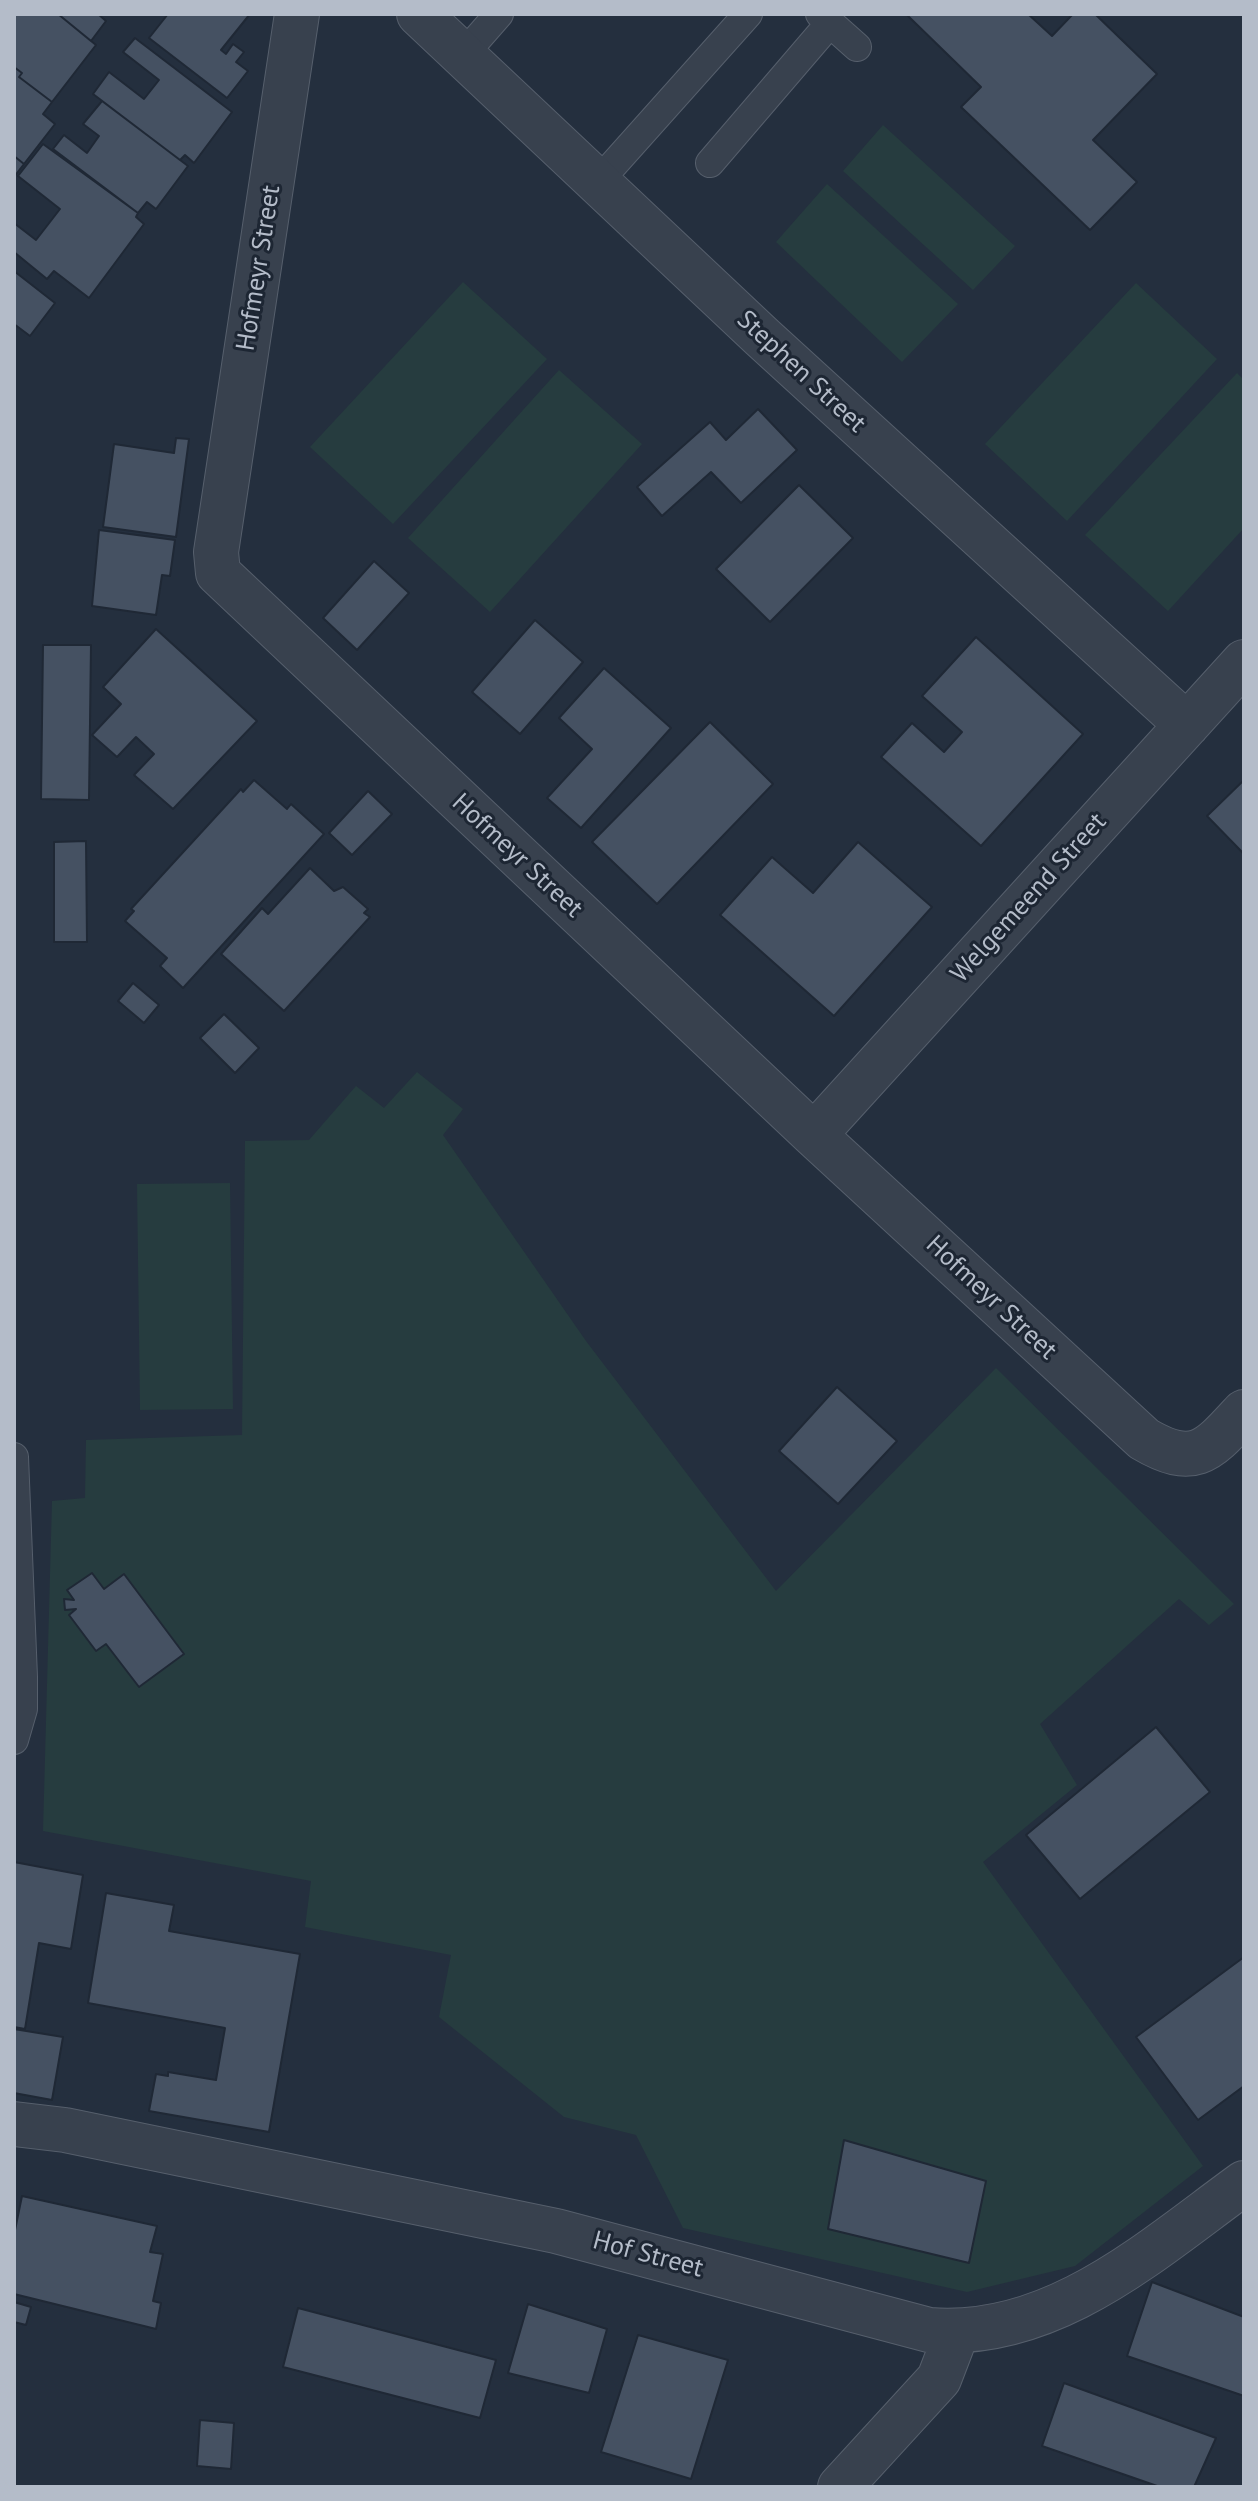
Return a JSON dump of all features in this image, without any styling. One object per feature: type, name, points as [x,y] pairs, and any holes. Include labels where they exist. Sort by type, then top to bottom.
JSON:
[{"type":"street","name":"Hofmeyr Street","points":[[297,14],[216,552],[218,573],[814,1135],[1144,1439],[1169,1452],[1196,1454],[1208,1450],[1244,1412]]},
{"type":"street","name":"Stephen Street","points":[[419,14],[597,183],[1187,725]]},
{"type":"street","name":"Welgemeend Street","points":[[814,1135],[1244,662]]},
{"type":"street","name":"Hof Street","points":[[14,2124],[65,2130],[556,2231],[929,2330],[957,2332],[1005,2326],[1064,2304],[1120,2272],[1244,2183]]},
{"type":"street","points":[[840,2487],[939,2379],[957,2332]]},
{"type":"lane","points":[[464,54],[499,14]]},
{"type":"lane","points":[[597,183],[748,14]]},
{"type":"lane","points":[[710,163],[825,19],[857,47]]},
{"type":"lane","points":[[14,1457],[23,1709],[14,1740]]},
{"type":"green space","points":[[883,125],[1015,246],[973,290],[843,171]]},
{"type":"green space","points":[[827,184],[958,304],[902,362],[776,242]]},
{"type":"green space","points":[[463,282],[547,359],[393,524],[310,447]]},
{"type":"green space","points":[[1136,283],[1217,359],[1067,521],[985,444]]},
{"type":"green space","points":[[559,370],[642,444],[490,612],[408,538]]},
{"type":"green space","points":[[1237,373],[1244,380],[1244,528],[1168,611],[1085,535]]},
{"type":"green space","points":[[417,1072],[463,1109],[443,1135],[586,1341],[776,1591],[996,1368],[1234,1604],[1209,1625],[1179,1599],[1040,1724],[1077,1785],[983,1862],[1203,2166],[1075,2266],[967,2292],[683,2228],[636,2135],[564,2117],[439,2017],[451,1955],[305,1927],[311,1881],[43,1831],[52,1501],[85,1498],[86,1440],[242,1435],[245,1141],[309,1140],[356,1086],[384,1108]]},
{"type":"green space","points":[[230,1183],[233,1409],[140,1410],[137,1184]]},
{"type":"building","points":[[14,14],[58,14],[96,45],[52,102],[19,77],[22,73],[14,67]]},
{"type":"building","points":[[58,14],[98,14],[106,21],[91,41]]},
{"type":"building","points":[[168,14],[250,14],[221,50],[226,54],[233,44],[244,52],[236,62],[248,71],[227,98],[149,38]]},
{"type":"building","points":[[906,14],[1028,14],[1052,36],[1073,14],[1095,14],[1157,74],[1093,140],[1137,182],[1090,230],[961,107],[981,87]]},
{"type":"building","points":[[135,38],[232,112],[194,163],[185,155],[180,160],[93,94],[109,72],[144,99],[159,80],[123,52]]},
{"type":"building","points":[[14,67],[22,73],[19,77],[52,102],[43,114],[55,124],[24,164],[14,156]]},
{"type":"building","points":[[102,101],[188,166],[156,209],[147,202],[138,213],[53,149],[64,135],[87,153],[99,136],[83,124]]},
{"type":"building","points":[[43,144],[138,213],[136,217],[144,224],[89,298],[54,271],[47,279],[14,252],[14,223],[36,240],[60,209],[18,176]]},
{"type":"building","points":[[14,156],[24,164],[14,177]]},
{"type":"building","points":[[14,271],[55,303],[30,336],[14,324]]},
{"type":"building","points":[[758,409],[797,450],[741,503],[711,472],[662,516],[637,487],[710,422],[726,440]]},
{"type":"building","points":[[176,438],[189,439],[176,537],[103,527],[114,444],[174,453]]},
{"type":"building","points":[[799,485],[853,538],[770,622],[716,569]]},
{"type":"building","points":[[99,530],[175,540],[170,576],[162,575],[156,615],[92,606]]},
{"type":"building","points":[[374,561],[409,593],[357,650],[323,618]]},
{"type":"building","points":[[535,620],[583,662],[520,734],[472,692]]},
{"type":"building","points":[[156,629],[257,721],[173,809],[134,775],[154,754],[136,737],[117,757],[92,735],[121,704],[103,687]]},
{"type":"building","points":[[976,637],[1083,734],[981,846],[881,757],[912,723],[944,752],[962,732],[922,696]]},
{"type":"building","points":[[43,645],[91,645],[89,800],[41,799]]},
{"type":"building","points":[[604,668],[671,728],[581,828],[547,798],[592,749],[559,718]]},
{"type":"building","points":[[710,722],[773,784],[657,904],[592,842]]},
{"type":"building","points":[[254,780],[287,809],[291,804],[324,834],[183,988],[160,966],[167,958],[125,921],[134,911],[131,909],[241,789],[243,792]]},
{"type":"building","points":[[1244,780],[1244,854],[1207,816]]},
{"type":"building","points":[[368,791],[392,814],[352,855],[329,833]]},
{"type":"building","points":[[86,841],[87,942],[54,942],[54,842]]},
{"type":"building","points":[[858,842],[932,907],[834,1016],[720,915],[772,857],[813,893]]},
{"type":"building","points":[[310,868],[334,891],[343,887],[368,909],[364,913],[370,917],[284,1011],[221,954],[262,908],[268,914]]},
{"type":"building","points":[[133,983],[159,1005],[144,1023],[118,1001]]},
{"type":"building","points":[[224,1014],[259,1048],[235,1073],[200,1038]]},
{"type":"building","points":[[837,1387],[897,1441],[838,1504],[779,1451]]},
{"type":"building","points":[[92,1573],[104,1589],[124,1574],[184,1654],[139,1687],[106,1644],[96,1651],[69,1615],[76,1609],[65,1610],[64,1599],[74,1600],[67,1590]]},
{"type":"building","points":[[1156,1727],[1210,1792],[1080,1899],[1026,1835]]},
{"type":"building","points":[[14,1862],[83,1875],[71,1949],[39,1943],[25,2029],[14,2027]]},
{"type":"building","points":[[106,1893],[174,1905],[169,1931],[300,1954],[269,2132],[149,2111],[156,2074],[168,2076],[168,2072],[216,2080],[225,2028],[88,2003]]},
{"type":"building","points":[[1244,1957],[1244,2086],[1198,2120],[1136,2037]]},
{"type":"building","points":[[14,2029],[63,2037],[52,2100],[14,2093]]},
{"type":"building","points":[[844,2140],[986,2181],[969,2263],[828,2229]]},
{"type":"building","points":[[22,2196],[157,2226],[150,2252],[163,2254],[153,2301],[161,2303],[156,2329],[14,2294],[14,2235]]},
{"type":"building","points":[[1152,2282],[1244,2317],[1244,2396],[1127,2356]]},
{"type":"building","points":[[14,2302],[31,2307],[26,2325],[14,2322]]},
{"type":"building","points":[[528,2304],[607,2329],[589,2393],[508,2373]]},
{"type":"building","points":[[298,2308],[496,2360],[480,2418],[283,2367]]},
{"type":"building","points":[[638,2335],[728,2360],[691,2479],[601,2452]]},
{"type":"building","points":[[1064,2383],[1216,2438],[1194,2487],[1160,2487],[1042,2446]]},
{"type":"building","points":[[200,2420],[234,2423],[231,2469],[197,2466]]}]
